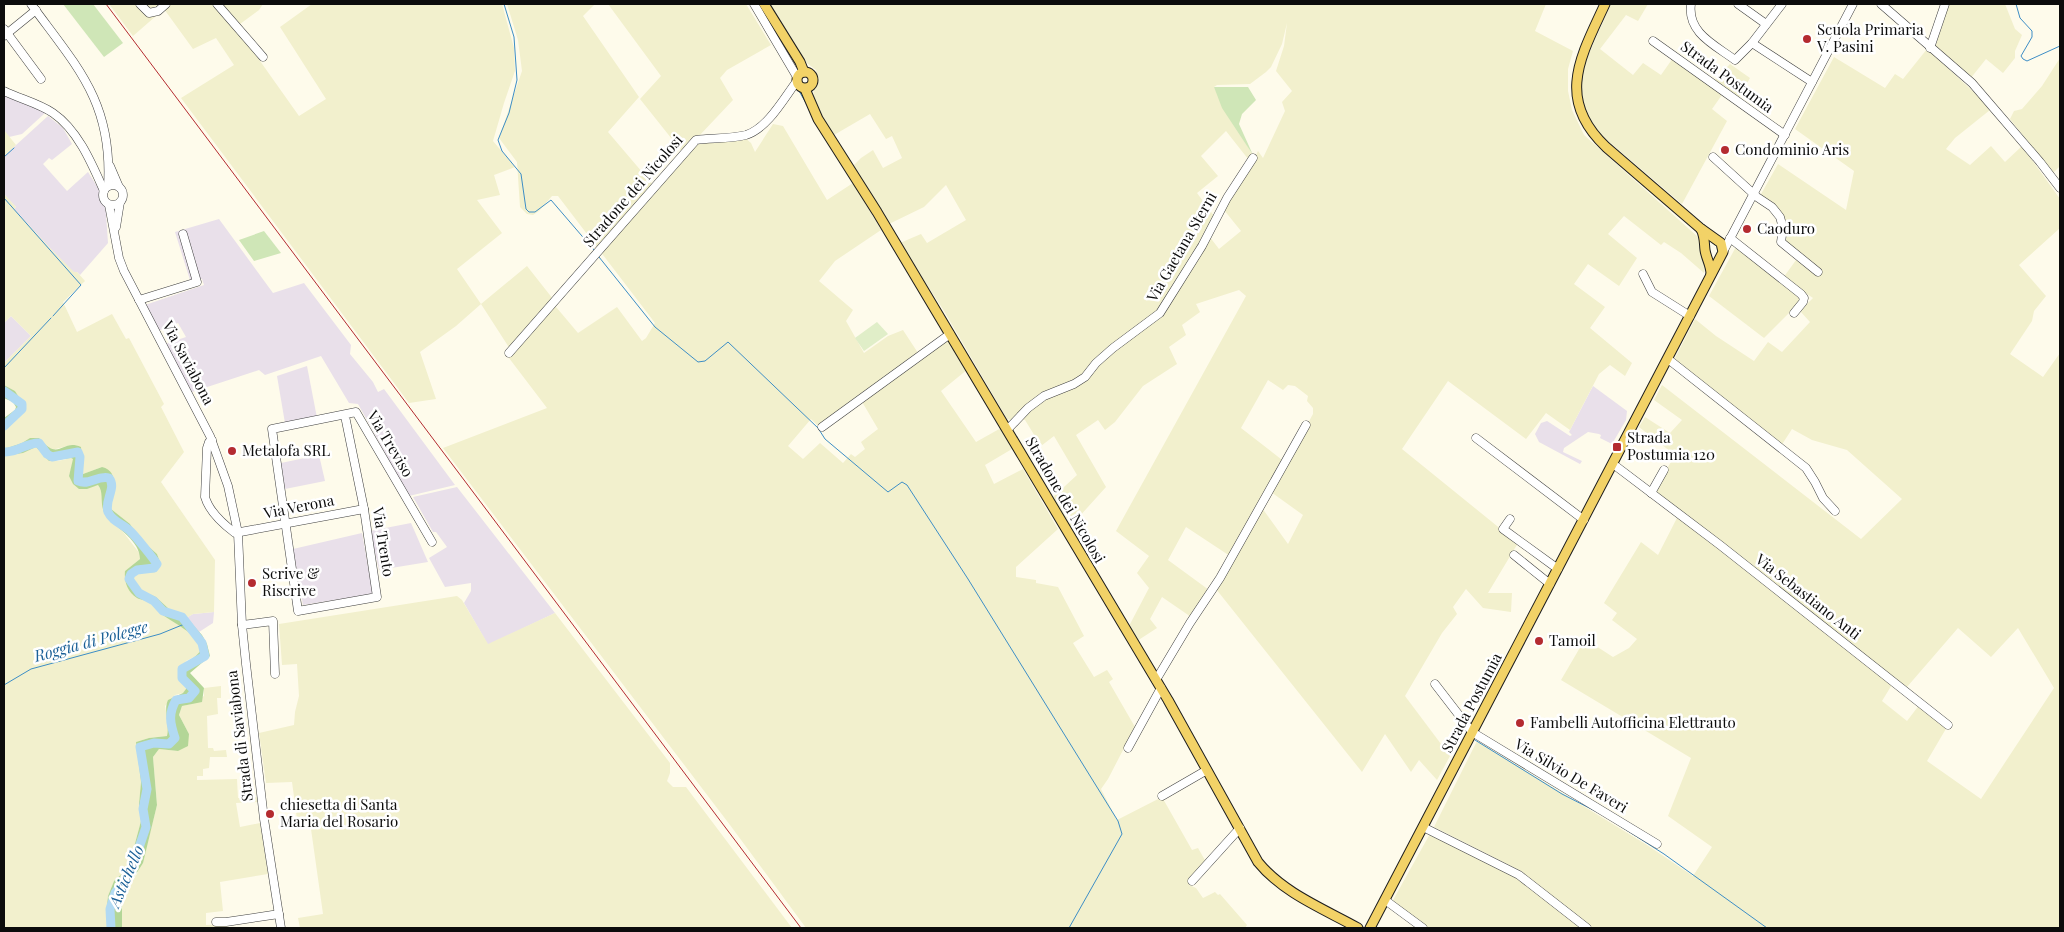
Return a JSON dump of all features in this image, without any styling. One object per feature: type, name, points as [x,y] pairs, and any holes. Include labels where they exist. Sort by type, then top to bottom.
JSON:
[{"type":"main road","name":"Stradone dei Nicolosi","points":[[764,4],[800,62],[798,86],[804,89],[818,119],[877,212],[1161,688],[1240,828],[1251,852],[1266,872],[1291,891],[1358,928]]},
{"type":"main road","points":[[1605,4],[1577,70],[1576,92],[1582,115],[1590,129],[1601,142],[1722,245],[1721,254],[1713,258],[1706,250]]},
{"type":"main road","name":"Stradone dei Nicolosi","points":[[799,77],[809,73],[813,80],[812,85],[804,89]]},
{"type":"main road","points":[[1700,228],[1711,275]]},
{"type":"main road","points":[[1706,250],[1708,242],[1717,240]]},
{"type":"main road","name":"Strada Postumia","points":[[1370,928],[1721,254]]},
{"type":"street","points":[[140,4],[149,13],[158,11],[166,4]]},
{"type":"street","points":[[218,4],[263,57]]},
{"type":"street","name":"Stradone dei Nicolosi","points":[[509,353],[696,140],[732,138],[748,134],[757,129],[768,119],[799,77],[754,4]]},
{"type":"street","points":[[1691,4],[1691,19],[1697,32],[1735,60],[1752,43],[1782,4]]},
{"type":"street","points":[[1738,4],[1766,24]]},
{"type":"street","name":"Strada Postumia","points":[[1721,254],[1853,4]]},
{"type":"street","points":[[1881,4],[1972,83],[2060,188]]},
{"type":"street","points":[[1930,48],[1945,4]]},
{"type":"street","points":[[42,79],[5,32],[33,7],[73,60],[90,87],[100,113],[109,164],[123,196],[120,202],[115,233]]},
{"type":"street","name":"Strada Postumia","points":[[1653,41],[1785,135]]},
{"type":"street","points":[[1752,43],[1812,82]]},
{"type":"street","points":[[4,90],[53,113],[65,124],[106,188]]},
{"type":"street","points":[[1713,157],[1754,194],[1772,206],[1780,217],[1783,228],[1780,242],[1818,272]]},
{"type":"street","name":"Via Gaetana Sterni","points":[[1008,430],[1028,408],[1044,396],[1074,384],[1085,377],[1096,363],[1113,348],[1160,313],[1202,246],[1227,198],[1253,158]]},
{"type":"street","points":[[109,164],[104,200],[109,205],[115,233]]},
{"type":"street","points":[[106,188],[114,185],[119,187]]},
{"type":"street","points":[[109,205],[116,205],[120,202]]},
{"type":"street","name":"Via Saviabona","points":[[115,233],[119,258],[212,440],[228,486],[238,533],[242,625]]},
{"type":"street","points":[[139,300],[198,282],[183,234]]},
{"type":"street","points":[[1717,240],[1731,237],[1801,294],[1804,298],[1803,302],[1794,312]]},
{"type":"street","points":[[1643,274],[1652,292],[1690,316]]},
{"type":"street","points":[[822,427],[950,334]]},
{"type":"street","points":[[1668,358],[1806,468],[1823,498],[1835,511]]},
{"type":"street","name":"Via Treviso","points":[[287,523],[272,429],[345,416],[356,412],[432,542]]},
{"type":"street","name":"Via Trento","points":[[287,523],[298,611],[377,597],[364,509],[345,416]]},
{"type":"street","points":[[1156,680],[1220,578],[1306,425]]},
{"type":"street","points":[[1476,438],[1584,520]]},
{"type":"street","points":[[212,440],[207,448],[205,497],[215,514],[235,533],[238,533]]},
{"type":"street","name":"Via Sebastiano Anti","points":[[1613,464],[1948,725]]},
{"type":"street","points":[[1651,492],[1664,470]]},
{"type":"street","name":"Via Verona","points":[[238,533],[364,509]]},
{"type":"street","points":[[1510,519],[1503,529],[1558,569]]},
{"type":"street","points":[[1514,555],[1550,584]]},
{"type":"street","points":[[242,625],[273,621],[276,674]]},
{"type":"street","name":"Strada di Saviabona","points":[[242,625],[263,809],[281,928]]},
{"type":"street","points":[[1435,684],[1472,732]]},
{"type":"street","points":[[1128,748],[1161,688]]},
{"type":"street","name":"Via Silvio De Faveri","points":[[1472,732],[1657,844]]},
{"type":"street","points":[[1162,796],[1207,770]]},
{"type":"street","points":[[1423,827],[1518,875],[1587,928]]},
{"type":"street","points":[[1192,881],[1240,828]]},
{"type":"street","points":[[1386,900],[1423,928]]},
{"type":"street","points":[[216,922],[279,914]]},
{"type":"shaded area","points":[[109,4],[263,4],[259,10],[236,27],[299,116],[326,99],[280,27],[312,4],[502,4],[514,48],[515,71],[493,141],[515,167],[494,175],[500,195],[477,200],[502,233],[457,269],[481,304],[456,326],[420,352],[436,399],[409,403],[181,98],[234,65],[216,38],[193,49],[164,9],[133,36]]},
{"type":"shaded area","points":[[507,4],[595,4],[583,16],[639,97],[608,132],[654,186],[683,153],[640,99],[661,76],[608,4],[746,4],[771,45],[727,70],[720,78],[733,100],[699,136],[744,137],[751,143],[755,152],[773,124],[783,126],[827,200],[853,183],[881,230],[835,261],[819,281],[853,310],[846,321],[864,353],[888,336],[903,330],[920,356],[949,336],[968,369],[941,391],[976,442],[1001,428],[1012,449],[985,465],[994,484],[1023,469],[1058,529],[1016,567],[1016,577],[1036,580],[1036,583],[1058,587],[1084,636],[1073,643],[1094,677],[1107,670],[1113,679],[1109,682],[1135,727],[1101,789],[1117,820],[1162,797],[1192,850],[1198,848],[1206,862],[1189,885],[1196,888],[1203,898],[1215,892],[1218,895],[1220,894],[1247,925],[1245,928],[806,928],[730,825],[443,448],[547,408],[506,354],[510,349],[481,304],[527,266],[553,299],[551,301],[578,333],[617,307],[642,341],[655,323],[558,196],[552,196],[533,215],[527,214],[520,207],[517,162],[499,138],[522,71],[518,40]],"holes":[[[861,400],[878,429],[861,442],[865,449],[855,457],[851,454],[843,463],[820,443],[803,459],[788,446],[811,419],[821,429]]]},
{"type":"shaded area","points":[[767,4],[1546,4],[1535,31],[1573,51],[1568,69],[1568,91],[1572,110],[1584,135],[1698,237],[1705,269],[1704,273],[1681,253],[1664,242],[1661,245],[1624,216],[1608,234],[1637,258],[1619,286],[1588,264],[1574,284],[1605,307],[1590,328],[1632,363],[1625,376],[1610,365],[1599,374],[1570,430],[1546,413],[1526,439],[1448,381],[1402,449],[1518,543],[1488,593],[1512,593],[1511,612],[1483,608],[1466,589],[1453,607],[1457,614],[1442,633],[1405,696],[1450,756],[1437,780],[1419,760],[1411,772],[1385,734],[1362,772],[1216,589],[1194,619],[1162,597],[1150,619],[1157,628],[1137,641],[1129,626],[1149,588],[1137,573],[1149,556],[1116,531],[1246,296],[1239,290],[1196,304],[1200,312],[1182,325],[1186,335],[1169,347],[1177,364],[1143,386],[1115,422],[1105,430],[1098,420],[1076,435],[1106,487],[1069,528],[1052,498],[1077,475],[1054,436],[1041,446],[1025,420],[1007,419],[944,311],[900,243],[921,234],[927,243],[966,220],[946,185],[924,207],[889,224],[853,166],[873,150],[883,168],[902,158],[892,136],[886,139],[870,114],[834,135],[817,109],[813,98],[814,89],[818,82],[816,70],[799,57]],"holes":[[[1287,23],[1284,46],[1276,71],[1292,91],[1282,102],[1285,111],[1263,158],[1258,151],[1256,155],[1252,154],[1214,87],[1217,85],[1250,84],[1271,67],[1282,44]],[[1226,131],[1252,164],[1224,210],[1241,231],[1219,249],[1206,232],[1214,216],[1197,193],[1218,176],[1201,156]],[[1268,380],[1283,390],[1288,385],[1295,386],[1308,396],[1307,401],[1313,408],[1313,414],[1286,463],[1241,428]],[[1271,492],[1303,515],[1288,544],[1262,508]],[[1186,527],[1230,556],[1209,590],[1168,560]]]},
{"type":"shaded area","points":[[1611,4],[1648,4],[1638,21],[1626,15],[1600,49],[1633,75],[1643,63],[1661,75],[1673,58],[1710,85],[1730,64],[1750,78],[1738,99],[1724,92],[1712,109],[1727,121],[1682,204],[1601,135],[1585,111],[1581,95],[1583,67]]},
{"type":"shaded area","points":[[1949,4],[2005,4],[2015,29],[2022,35],[2015,51],[2015,58],[2003,73],[1986,59],[1970,79],[1937,51],[1936,45]]},
{"type":"shaded area","points":[[1927,49],[1978,96],[1990,110],[1955,138],[1946,149],[1970,165],[1991,146],[2005,162],[2022,146],[2060,199],[2060,228],[2019,265],[2046,296],[2034,311],[2032,321],[2010,354],[2043,377],[2060,353],[2060,928],[1593,928],[1521,871],[1434,827],[1477,741],[1647,845],[1693,876],[1712,847],[1668,816],[1691,758],[1561,680],[1585,639],[1613,657],[1629,648],[1637,639],[1612,620],[1617,613],[1604,603],[1641,542],[1658,555],[1678,516],[1893,683],[1882,701],[1907,721],[1920,704],[1947,727],[1927,761],[1981,799],[2054,688],[2018,628],[1991,657],[1958,628],[1907,687],[1653,493],[1675,455],[1639,427],[1645,417],[1670,433],[1682,420],[1654,400],[1662,385],[1861,539],[1902,499],[1847,450],[1812,440],[1792,429],[1781,446],[1674,360],[1695,319],[1716,336],[1754,361],[1768,342],[1782,352],[1810,322],[1800,311],[1813,298],[1783,278],[1799,256],[1785,244],[1784,220],[1780,211],[1760,196],[1778,164],[1846,210],[1854,171],[1795,129],[1834,57],[1885,88],[1895,74],[1903,79]]},
{"type":"shaded area","points":[[2060,58],[2060,166],[2053,173],[2010,119],[2014,111],[2022,109],[2042,86]]},
{"type":"shaded area","points":[[4,95],[42,110],[45,113],[22,134],[9,137],[4,130]]},
{"type":"shaded area","points":[[48,116],[63,128],[72,144],[52,160],[49,158],[43,164],[67,191],[88,172],[105,199],[108,243],[80,275],[77,272],[74,273],[49,247],[14,209],[16,207],[4,194],[4,156]]},
{"type":"shaded area","points":[[4,130],[16,145],[4,156]]},
{"type":"shaded area","points":[[4,194],[16,207],[14,209],[49,247],[85,281],[63,302],[77,332],[112,314],[126,339],[129,338],[164,404],[161,407],[184,452],[161,482],[215,560],[214,612],[193,614],[186,618],[169,609],[156,597],[138,589],[132,577],[138,573],[150,573],[158,567],[160,562],[157,554],[138,537],[130,524],[111,509],[115,486],[102,467],[83,474],[83,458],[71,445],[52,450],[48,449],[39,438],[31,438],[4,449],[4,428],[26,408],[15,391],[4,385],[4,363],[31,336],[11,316],[4,323]]},
{"type":"shaded area","points":[[219,219],[273,293],[304,283],[351,345],[350,354],[373,382],[378,392],[384,389],[455,485],[409,496],[358,404],[349,403],[321,356],[265,375],[259,370],[192,392],[165,344],[186,337],[178,323],[158,331],[145,305],[204,285],[202,279],[190,280],[175,232]]},
{"type":"shaded area","points":[[1737,245],[1803,299],[1764,338],[1709,296]]},
{"type":"shaded area","points":[[11,316],[31,336],[4,363],[4,323]]},
{"type":"shaded area","points":[[307,366],[317,418],[285,423],[277,376]]},
{"type":"shaded area","points":[[1593,386],[1627,411],[1626,420],[1612,444],[1600,438],[1601,435],[1599,434],[1588,432],[1564,448],[1563,452],[1582,461],[1580,464],[1539,442],[1535,434],[1541,423],[1547,421],[1570,436],[1572,435],[1569,432]]},
{"type":"shaded area","points":[[36,447],[43,456],[58,461],[74,459],[69,476],[93,486],[98,485],[101,488],[120,528],[140,554],[140,559],[125,571],[136,597],[151,603],[158,611],[186,630],[200,644],[201,650],[198,655],[186,661],[179,677],[186,685],[186,690],[175,695],[165,706],[169,727],[167,736],[136,742],[141,782],[139,804],[141,821],[130,862],[124,872],[114,881],[108,896],[106,914],[108,928],[4,928],[4,456],[22,453]]},
{"type":"shaded area","points":[[319,455],[325,481],[285,489],[281,463]]},
{"type":"shaded area","points":[[457,487],[555,613],[488,645],[464,603],[471,591],[471,583],[445,587],[429,558],[447,547],[436,532],[433,532],[413,497]]},
{"type":"shaded area","points":[[411,523],[428,562],[379,570],[370,531]]},
{"type":"shaded area","points":[[362,533],[373,594],[303,605],[293,549]]},
{"type":"shaded area","points":[[457,596],[462,600],[488,644],[555,613],[670,763],[670,773],[667,781],[673,787],[686,787],[792,928],[300,928],[298,918],[323,914],[310,822],[297,819],[292,782],[266,783],[259,733],[294,725],[299,696],[297,664],[282,665],[279,624]]},
{"type":"shaded area","points":[[214,612],[213,623],[199,632],[186,618],[193,614]]},
{"type":"shaded area","points":[[221,686],[221,698],[217,698],[218,714],[207,716],[208,748],[213,748],[214,751],[226,750],[227,757],[210,757],[209,768],[203,769],[203,776],[197,776],[197,780],[237,779],[238,798],[257,797],[258,802],[236,803],[240,827],[260,823],[268,874],[220,882],[223,911],[206,913],[206,925],[227,924],[228,928],[122,928],[122,899],[137,874],[157,805],[153,757],[159,749],[178,751],[189,734],[179,715],[182,706],[191,704],[204,696],[204,688]]},
{"type":"shaded area","points":[[1431,832],[1518,875],[1585,928],[1427,928],[1392,902]]},
{"type":"green space","points":[[63,4],[93,4],[123,43],[104,57]]},
{"type":"green space","points":[[1214,87],[1248,87],[1256,100],[1242,114],[1239,124],[1253,155],[1222,108]]},
{"type":"green space","points":[[264,231],[281,253],[254,261],[239,240]]},
{"type":"green space","points":[[877,322],[888,334],[864,351],[855,338]]},
{"type":"green space","points":[[4,385],[15,391],[26,408],[4,428],[4,418],[15,410],[16,407],[13,402],[4,398]]},
{"type":"green space","points":[[30,438],[39,438],[52,449],[69,445],[81,447],[83,474],[102,467],[112,473],[114,484],[111,509],[130,524],[138,537],[157,554],[160,562],[156,572],[138,573],[132,578],[138,589],[156,597],[169,609],[184,615],[202,635],[210,656],[190,673],[204,688],[202,702],[182,706],[179,715],[189,734],[188,746],[178,751],[159,749],[153,757],[157,805],[143,863],[122,899],[122,928],[108,928],[106,914],[108,896],[114,881],[124,872],[130,862],[141,821],[139,804],[141,782],[136,742],[167,736],[166,708],[168,700],[183,693],[186,689],[186,685],[179,677],[179,670],[201,650],[198,643],[189,633],[158,611],[151,603],[134,596],[129,589],[125,579],[125,571],[140,559],[139,553],[128,536],[104,513],[98,485],[87,489],[79,489],[73,484],[69,476],[73,459],[49,461],[36,447],[23,453],[4,456],[4,449]]},
{"type":"waterway","points":[[504,4],[514,37],[517,80],[509,113],[498,140],[502,151],[521,174],[526,209],[529,212],[535,212],[551,200],[594,250]]},
{"type":"waterway","points":[[2016,4],[2020,18],[2032,31],[2032,37],[2021,56],[2023,59],[2027,61],[2060,46]]},
{"type":"waterway","points":[[799,91],[806,103]]},
{"type":"waterway","points":[[4,157],[14,148]]},
{"type":"waterway","points":[[4,198],[81,285],[53,316]]},
{"type":"waterway","points":[[599,257],[655,327],[698,362],[705,361],[728,342],[818,428],[825,439],[888,492],[902,482],[907,485],[968,579],[1118,821],[1122,834],[1069,928]]},
{"type":"waterway","points":[[4,368],[51,318]]},
{"type":"waterway","name":"Astichello","points":[[4,391],[22,404],[22,409],[4,426]]},
{"type":"waterway","name":"Astichello","points":[[4,452],[13,451],[35,443],[39,443],[47,454],[52,457],[78,452],[80,457],[78,481],[86,482],[105,477],[109,478],[112,486],[107,508],[108,512],[131,532],[157,564],[154,568],[137,570],[131,574],[129,579],[139,593],[154,601],[163,611],[182,617],[202,643],[205,656],[182,669],[182,678],[195,691],[189,698],[176,700],[173,705],[171,719],[175,738],[169,744],[154,743],[140,747],[147,789],[143,809],[146,827],[131,871],[115,893],[110,909],[111,928]]},
{"type":"waterway","name":"Roggia di Polegge","points":[[4,685],[31,669],[160,634],[187,623]]},
{"type":"waterway","points":[[1133,650],[1155,686]]},
{"type":"waterway","points":[[1475,740],[1562,794],[1599,813]]},
{"type":"waterway","points":[[1620,826],[1664,854],[1767,928]]},
{"type":"railway","points":[[106,4],[801,928]]},
{"type":"place","name":"Scuola Primaria V. Pasini","points":[[1807,39]]},
{"type":"place","name":"Condominio Aris","points":[[1725,150]]},
{"type":"place","name":"Caoduro","points":[[1747,229]]},
{"type":"place","name":"Strada Postumia 120","points":[[1617,447]]},
{"type":"place","name":"Metalofa SRL","points":[[232,451]]},
{"type":"place","name":"Scrive & Riscrive","points":[[252,583]]},
{"type":"place","name":"Tamoil","points":[[1539,641]]},
{"type":"place","name":"Fambelli Autofficina Elettrauto","points":[[1520,723]]},
{"type":"place","name":"chiesetta di Santa Maria del Rosario","points":[[270,814]]}]
